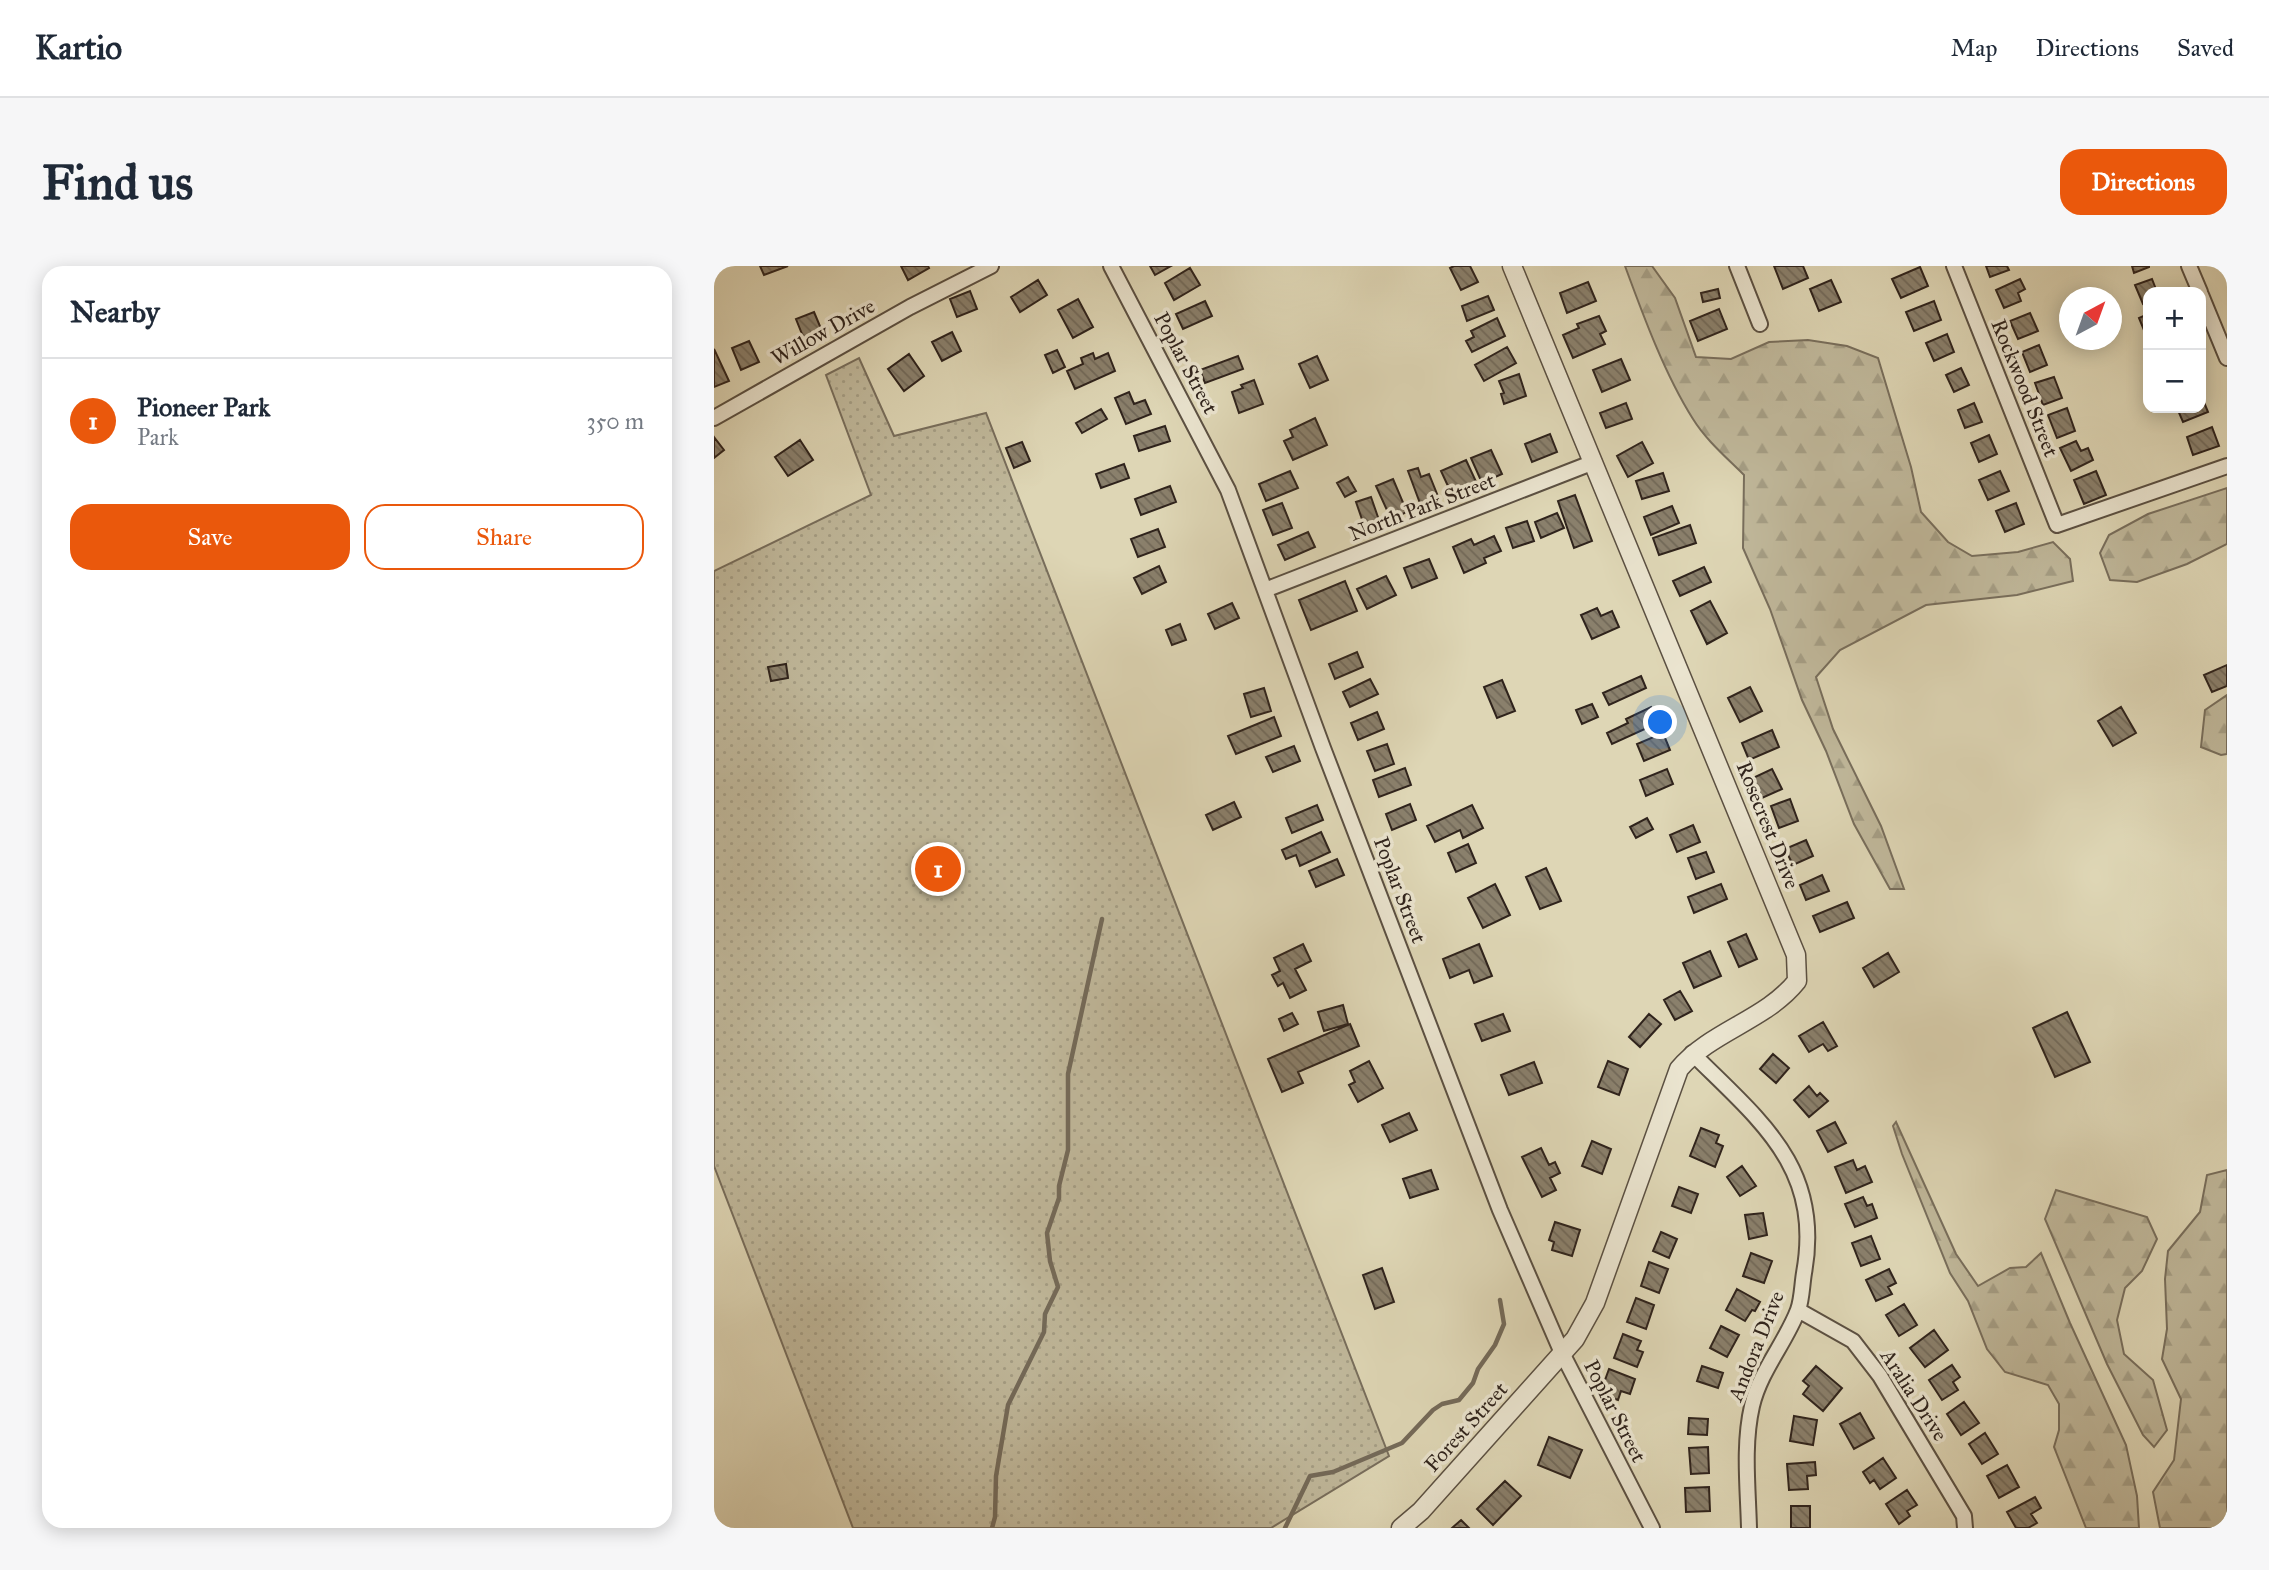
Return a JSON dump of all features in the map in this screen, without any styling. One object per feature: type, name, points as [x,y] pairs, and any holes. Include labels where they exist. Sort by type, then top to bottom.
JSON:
[{"type":"street","name":"Willow Drive","points":[[714,418],[910,307],[962,272],[990,266]]},
{"type":"street","name":"Poplar Street","points":[[1111,266],[1228,490],[1323,748],[1500,1210],[1562,1353],[1652,1528]]},
{"type":"street","name":"Rosecrest Drive","points":[[1512,266],[1796,955],[1797,981],[1785,996],[1692,1054],[1679,1069],[1595,1303],[1575,1339],[1562,1353]]},
{"type":"street","points":[[1737,266],[1760,324]]},
{"type":"street","name":"Rockwood Street","points":[[1954,266],[2057,525],[2227,466]]},
{"type":"street","points":[[2189,266],[2198,287]]},
{"type":"street","points":[[2206,307],[2227,358]]},
{"type":"street","name":"North Park Street","points":[[1265,590],[1594,462]]},
{"type":"street","name":"Andora Drive","points":[[1692,1054],[1761,1122],[1790,1161],[1805,1201],[1808,1251],[1798,1310],[1768,1366],[1752,1405],[1748,1443],[1749,1528]]},
{"type":"street","name":"Aralia Drive","points":[[1798,1310],[1853,1341],[1880,1376],[1964,1516],[1965,1528]]},
{"type":"street","name":"Forest Street","points":[[1401,1528],[1421,1511],[1562,1353]]},
{"type":"green space","points":[[1625,266],[1652,266],[1675,298],[1696,357],[1731,359],[1769,342],[1808,340],[1847,346],[1878,358],[1911,467],[1921,512],[1948,542],[1972,556],[2018,552],[2053,542],[2070,559],[2073,581],[2017,595],[1926,605],[1840,650],[1816,677],[1833,729],[1881,826],[1904,889],[1890,889],[1854,824],[1826,751],[1802,700],[1770,609],[1743,548],[1744,475],[1704,434],[1683,402],[1655,344]]},
{"type":"green space","points":[[859,358],[894,436],[986,413],[1389,1456],[1271,1528],[853,1528],[714,1166],[714,571],[871,495],[826,375]]},
{"type":"green space","points":[[2227,488],[2227,544],[2187,564],[2137,582],[2110,580],[2100,553],[2109,535],[2148,514]]},
{"type":"green space","points":[[2227,695],[2227,754],[2221,755],[2201,747],[2205,710]]},
{"type":"green space","points":[[1896,1122],[1956,1254],[1978,1286],[2010,1268],[2026,1267],[2041,1253],[2126,1445],[2137,1496],[2139,1528],[2086,1528],[2054,1447],[2059,1430],[2059,1404],[2048,1385],[2005,1372],[1987,1349],[1968,1301],[1950,1273],[1902,1154],[1893,1126]]},
{"type":"green space","points":[[2227,1170],[2227,1528],[2160,1528],[2153,1492],[2174,1460],[2181,1399],[2162,1359],[2167,1329],[2165,1279],[2168,1251],[2200,1212],[2207,1175]]},
{"type":"green space","points":[[2056,1190],[2147,1217],[2157,1239],[2142,1271],[2125,1288],[2117,1320],[2124,1354],[2153,1380],[2167,1430],[2154,1447],[2143,1435],[2107,1364],[2045,1219]]},
{"type":"building","points":[[760,266],[788,266],[764,275]]},
{"type":"building","points":[[901,266],[928,266],[929,268],[908,280]]},
{"type":"building","points":[[1150,266],[1171,266],[1155,275]]},
{"type":"building","points":[[1470,266],[1478,282],[1461,290],[1450,268]]},
{"type":"building","points":[[1774,266],[1803,266],[1808,278],[1783,289]]},
{"type":"building","points":[[1986,266],[2007,266],[2009,270],[1990,277]]},
{"type":"building","points":[[2132,266],[2149,266],[2149,267],[2134,273]]},
{"type":"building","points":[[1920,267],[1928,286],[1901,298],[1892,279]]},
{"type":"building","points":[[1190,268],[1200,285],[1174,300],[1165,283]]},
{"type":"building","points":[[2020,279],[2025,289],[2018,293],[2021,301],[2004,308],[1996,290]]},
{"type":"building","points":[[2152,279],[2155,287],[2143,287],[2143,304],[2135,285]]},
{"type":"building","points":[[1038,280],[1047,295],[1020,312],[1011,297]]},
{"type":"building","points":[[1831,280],[1841,302],[1819,311],[1810,289]]},
{"type":"building","points":[[1588,282],[1596,301],[1567,313],[1560,293]]},
{"type":"building","points":[[1718,289],[1720,298],[1703,302],[1701,293]]},
{"type":"building","points":[[970,291],[977,309],[957,317],[950,299]]},
{"type":"building","points":[[1488,296],[1494,310],[1467,321],[1462,306]]},
{"type":"building","points":[[1078,299],[1093,327],[1073,338],[1058,310]]},
{"type":"building","points":[[1205,301],[1212,316],[1183,329],[1176,314]]},
{"type":"building","points":[[1934,301],[1941,320],[1914,331],[1906,312]]},
{"type":"building","points":[[1719,309],[1727,329],[1698,341],[1690,321]]},
{"type":"building","points":[[814,312],[822,331],[804,339],[796,319]]},
{"type":"building","points":[[2030,313],[2038,331],[2018,339],[2010,321]]},
{"type":"building","points":[[1599,316],[1606,331],[1600,334],[1605,344],[1573,358],[1563,335],[1579,328],[1577,324]]},
{"type":"building","points":[[1497,318],[1505,336],[1472,352],[1466,341],[1474,337],[1471,331]]},
{"type":"building","points":[[952,332],[961,351],[942,361],[932,342]]},
{"type":"building","points":[[1947,334],[1954,352],[1934,361],[1926,343]]},
{"type":"building","points":[[749,341],[759,362],[741,370],[732,348]]},
{"type":"building","points":[[2039,345],[2047,365],[2030,372],[2022,352]]},
{"type":"building","points":[[1507,347],[1516,363],[1484,381],[1475,365]]},
{"type":"building","points":[[714,349],[729,381],[714,387]]},
{"type":"building","points":[[1057,350],[1065,367],[1053,373],[1045,355]]},
{"type":"building","points":[[1093,353],[1095,359],[1108,353],[1115,371],[1075,389],[1067,371],[1083,364],[1081,358]]},
{"type":"building","points":[[909,354],[924,376],[904,391],[888,369]]},
{"type":"building","points":[[1238,356],[1243,369],[1205,383],[1200,370]]},
{"type":"building","points":[[1317,356],[1328,380],[1310,388],[1299,364]]},
{"type":"building","points":[[1621,359],[1630,380],[1602,392],[1593,370]]},
{"type":"building","points":[[1961,368],[1969,385],[1954,392],[1946,375]]},
{"type":"building","points":[[1519,374],[1526,396],[1504,404],[1501,394],[1504,393],[1499,381]]},
{"type":"building","points":[[2054,377],[2062,398],[2043,405],[2035,383]]},
{"type":"building","points":[[1254,380],[1263,404],[1239,413],[1232,392]]},
{"type":"building","points":[[1129,392],[1134,404],[1145,400],[1151,414],[1126,424],[1115,398]]},
{"type":"building","points":[[1626,403],[1632,419],[1606,428],[1600,413]]},
{"type":"building","points":[[1974,403],[1982,422],[1965,428],[1958,410]]},
{"type":"building","points":[[2067,408],[2075,431],[2057,438],[2048,415]]},
{"type":"building","points":[[1101,409],[1107,419],[1082,433],[1076,423]]},
{"type":"building","points":[[2179,413],[2206,413],[2183,422]]},
{"type":"building","points":[[1315,418],[1327,445],[1293,460],[1284,441],[1293,437],[1290,430]]},
{"type":"building","points":[[1165,426],[1170,441],[1139,451],[1134,436]]},
{"type":"building","points":[[2212,427],[2219,446],[2193,455],[2187,437]]},
{"type":"building","points":[[1550,434],[1557,452],[1532,462],[1525,444]]},
{"type":"building","points":[[1989,435],[1997,454],[1979,462],[1971,443]]},
{"type":"building","points":[[714,437],[724,450],[714,458]]},
{"type":"building","points":[[800,440],[813,460],[788,476],[775,457]]},
{"type":"building","points":[[2076,441],[2081,451],[2088,448],[2093,460],[2071,471],[2060,448]]},
{"type":"building","points":[[1022,442],[1030,461],[1014,468],[1006,448]]},
{"type":"building","points":[[1642,442],[1653,463],[1628,477],[1617,456]]},
{"type":"building","points":[[1491,450],[1502,474],[1482,483],[1471,458]]},
{"type":"building","points":[[1466,460],[1478,486],[1453,497],[1441,471]]},
{"type":"building","points":[[1124,464],[1129,478],[1101,488],[1096,474]]},
{"type":"building","points":[[1418,468],[1421,477],[1429,474],[1439,499],[1421,506],[1408,471]]},
{"type":"building","points":[[1290,471],[1298,488],[1266,501],[1259,484]]},
{"type":"building","points":[[2000,471],[2009,491],[1988,500],[1979,480]]},
{"type":"building","points":[[2096,471],[2106,495],[2084,504],[2074,480]]},
{"type":"building","points":[[1663,473],[1669,491],[1642,499],[1636,481]]},
{"type":"building","points":[[1348,477],[1356,491],[1345,497],[1337,483]]},
{"type":"building","points":[[1393,479],[1407,512],[1391,519],[1376,486]]},
{"type":"building","points":[[1170,486],[1176,502],[1141,515],[1135,499]]},
{"type":"building","points":[[1575,495],[1592,541],[1574,548],[1558,501]]},
{"type":"building","points":[[1371,497],[1380,523],[1365,528],[1356,502]]},
{"type":"building","points":[[1282,503],[1292,528],[1273,535],[1263,510]]},
{"type":"building","points":[[2016,503],[2024,524],[2005,532],[1996,511]]},
{"type":"building","points":[[1672,506],[1679,523],[1651,535],[1644,517]]},
{"type":"building","points":[[1557,513],[1564,528],[1541,538],[1535,522]]},
{"type":"building","points":[[1527,521],[1534,541],[1513,548],[1506,528]]},
{"type":"building","points":[[1690,525],[1696,543],[1659,555],[1653,538]]},
{"type":"building","points":[[1158,529],[1165,547],[1138,557],[1131,539]]},
{"type":"building","points":[[1308,532],[1315,547],[1285,560],[1278,545]]},
{"type":"building","points":[[1494,536],[1501,551],[1484,558],[1486,563],[1464,573],[1453,547],[1471,539],[1474,545]]},
{"type":"building","points":[[1429,559],[1437,578],[1412,588],[1404,568]]},
{"type":"building","points":[[1159,566],[1166,582],[1142,594],[1134,578]]},
{"type":"building","points":[[1704,567],[1711,582],[1680,596],[1673,581]]},
{"type":"building","points":[[1386,576],[1396,595],[1367,609],[1357,589]]},
{"type":"building","points":[[1345,581],[1357,611],[1311,630],[1299,600]]},
{"type":"building","points":[[1710,601],[1727,633],[1707,644],[1691,611]]},
{"type":"building","points":[[1232,603],[1239,618],[1215,629],[1208,614]]},
{"type":"building","points":[[1597,608],[1601,616],[1612,611],[1619,627],[1592,639],[1581,615]]},
{"type":"building","points":[[1180,624],[1186,640],[1172,645],[1166,630]]},
{"type":"building","points":[[1357,652],[1363,667],[1335,679],[1329,664]]},
{"type":"building","points":[[786,664],[788,678],[771,681],[768,667]]},
{"type":"building","points":[[2227,665],[2227,686],[2212,692],[2204,675]]},
{"type":"building","points":[[1641,676],[1646,688],[1609,705],[1603,693]]},
{"type":"building","points":[[1370,679],[1378,694],[1350,707],[1343,692]]},
{"type":"building","points":[[1502,680],[1515,711],[1497,718],[1484,687]]},
{"type":"building","points":[[1750,687],[1762,711],[1740,722],[1728,698]]},
{"type":"building","points":[[1264,688],[1271,711],[1251,717],[1244,694]]},
{"type":"building","points":[[1592,704],[1598,717],[1582,724],[1576,710]]},
{"type":"building","points":[[1651,707],[1658,723],[1612,744],[1607,733],[1628,723],[1626,719]]},
{"type":"building","points":[[2121,707],[2136,733],[2113,746],[2098,721]]},
{"type":"building","points":[[1377,712],[1384,729],[1358,740],[1351,723]]},
{"type":"building","points":[[1274,717],[1281,736],[1236,754],[1228,736]]},
{"type":"building","points":[[1772,730],[1779,747],[1749,760],[1742,743]]},
{"type":"building","points":[[1663,733],[1670,750],[1644,761],[1637,744]]},
{"type":"building","points":[[1387,744],[1394,764],[1375,771],[1367,751]]},
{"type":"building","points":[[1294,746],[1300,761],[1273,772],[1266,757]]},
{"type":"building","points":[[1405,768],[1411,785],[1379,797],[1373,780]]},
{"type":"building","points":[[1667,769],[1673,784],[1646,796],[1640,780]]},
{"type":"building","points":[[1772,769],[1782,789],[1762,798],[1753,778]]},
{"type":"building","points":[[1790,799],[1798,821],[1779,828],[1771,806]]},
{"type":"building","points":[[1234,802],[1241,817],[1213,830],[1206,815]]},
{"type":"building","points":[[1410,804],[1416,820],[1392,830],[1386,814]]},
{"type":"building","points":[[1317,805],[1323,820],[1292,833],[1286,818]]},
{"type":"building","points":[[1472,805],[1483,828],[1463,838],[1460,830],[1435,842],[1427,826]]},
{"type":"building","points":[[1647,818],[1653,829],[1636,838],[1630,827]]},
{"type":"building","points":[[1693,825],[1700,842],[1677,852],[1670,835]]},
{"type":"building","points":[[1321,832],[1330,852],[1300,866],[1296,855],[1286,859],[1282,850]]},
{"type":"building","points":[[1806,840],[1813,856],[1793,865],[1785,849]]},
{"type":"building","points":[[1468,844],[1476,863],[1456,872],[1448,853]]},
{"type":"building","points":[[1706,852],[1714,872],[1696,879],[1688,858]]},
{"type":"building","points":[[1337,859],[1344,875],[1316,887],[1309,871]]},
{"type":"building","points":[[1546,868],[1561,901],[1540,909],[1526,877]]},
{"type":"building","points":[[1822,875],[1829,891],[1806,900],[1800,885]]},
{"type":"building","points":[[1495,884],[1510,915],[1483,928],[1468,898]]},
{"type":"building","points":[[1721,884],[1727,899],[1694,913],[1688,897]]},
{"type":"building","points":[[1847,902],[1854,918],[1820,932],[1813,916]]},
{"type":"building","points":[[1746,934],[1757,959],[1739,967],[1728,942]]},
{"type":"building","points":[[1303,944],[1311,961],[1295,969],[1306,990],[1290,998],[1283,983],[1278,986],[1272,975],[1280,971],[1274,958]]},
{"type":"building","points":[[1479,944],[1492,976],[1474,983],[1469,970],[1450,978],[1443,959]]},
{"type":"building","points":[[1710,951],[1721,976],[1694,988],[1683,963]]},
{"type":"building","points":[[1888,953],[1899,972],[1874,987],[1863,968]]},
{"type":"building","points":[[1680,991],[1692,1011],[1675,1020],[1664,1000]]},
{"type":"building","points":[[1343,1005],[1348,1024],[1324,1031],[1318,1012]]},
{"type":"building","points":[[2067,1012],[2090,1062],[2055,1077],[2033,1028]]},
{"type":"building","points":[[1292,1013],[1298,1024],[1284,1031],[1279,1019]]},
{"type":"building","points":[[1503,1014],[1510,1031],[1482,1041],[1475,1024]]},
{"type":"building","points":[[1649,1014],[1661,1024],[1640,1047],[1629,1037]]},
{"type":"building","points":[[1823,1022],[1837,1046],[1828,1051],[1823,1044],[1809,1052],[1799,1036]]},
{"type":"building","points":[[1350,1024],[1359,1046],[1298,1072],[1303,1083],[1282,1092],[1268,1059]]},
{"type":"building","points":[[1773,1054],[1789,1068],[1776,1083],[1760,1069]]},
{"type":"building","points":[[1369,1061],[1383,1088],[1358,1102],[1349,1085],[1355,1082],[1350,1071]]},
{"type":"building","points":[[1608,1061],[1628,1069],[1619,1095],[1598,1087]]},
{"type":"building","points":[[1534,1062],[1542,1083],[1509,1095],[1501,1075]]},
{"type":"building","points":[[1809,1086],[1817,1096],[1820,1093],[1828,1101],[1809,1117],[1794,1100]]},
{"type":"building","points":[[1409,1113],[1417,1130],[1390,1142],[1382,1125]]},
{"type":"building","points":[[1835,1122],[1846,1143],[1828,1152],[1817,1131]]},
{"type":"building","points":[[1701,1128],[1719,1135],[1716,1143],[1723,1146],[1715,1167],[1690,1156]]},
{"type":"building","points":[[1592,1141],[1611,1149],[1602,1174],[1582,1166]]},
{"type":"building","points":[[1541,1148],[1549,1165],[1555,1162],[1560,1173],[1550,1178],[1556,1190],[1542,1197],[1522,1157]]},
{"type":"building","points":[[1853,1160],[1857,1170],[1865,1166],[1872,1182],[1846,1193],[1835,1167]]},
{"type":"building","points":[[1742,1166],[1756,1186],[1740,1196],[1727,1177]]},
{"type":"building","points":[[1431,1170],[1438,1189],[1410,1198],[1403,1179]]},
{"type":"building","points":[[1679,1187],[1698,1194],[1691,1213],[1672,1206]]},
{"type":"building","points":[[1863,1197],[1867,1206],[1872,1204],[1877,1218],[1855,1227],[1845,1204]]},
{"type":"building","points":[[1763,1213],[1767,1235],[1749,1239],[1745,1215]]},
{"type":"building","points":[[1555,1222],[1580,1230],[1572,1256],[1552,1250],[1554,1242],[1549,1240]]},
{"type":"building","points":[[1661,1232],[1677,1239],[1669,1258],[1653,1251]]},
{"type":"building","points":[[1871,1236],[1880,1259],[1861,1266],[1852,1243]]},
{"type":"building","points":[[1751,1253],[1772,1261],[1764,1283],[1743,1276]]},
{"type":"building","points":[[1649,1262],[1668,1269],[1659,1293],[1641,1286]]},
{"type":"building","points":[[1382,1268],[1394,1302],[1375,1309],[1363,1275]]},
{"type":"building","points":[[1889,1269],[1896,1283],[1888,1287],[1892,1294],[1876,1301],[1866,1280]]},
{"type":"building","points":[[1737,1289],[1760,1302],[1745,1321],[1726,1310]]},
{"type":"building","points":[[1636,1298],[1654,1305],[1646,1329],[1627,1322]]},
{"type":"building","points":[[1904,1304],[1917,1325],[1899,1336],[1886,1315]]},
{"type":"building","points":[[1721,1326],[1739,1335],[1727,1357],[1710,1348]]},
{"type":"building","points":[[1934,1330],[1948,1350],[1925,1367],[1910,1348]]},
{"type":"building","points":[[1623,1334],[1641,1341],[1637,1350],[1643,1352],[1637,1367],[1614,1358]]},
{"type":"building","points":[[1952,1365],[1960,1377],[1953,1382],[1958,1390],[1942,1400],[1929,1380]]},
{"type":"building","points":[[1702,1366],[1723,1373],[1718,1388],[1697,1381]]},
{"type":"building","points":[[1816,1366],[1842,1388],[1823,1411],[1803,1394],[1809,1386],[1803,1381]]},
{"type":"building","points":[[1609,1369],[1635,1379],[1630,1394],[1621,1391],[1618,1400],[1600,1394]]},
{"type":"building","points":[[1964,1402],[1979,1423],[1961,1435],[1947,1414]]},
{"type":"building","points":[[1860,1413],[1874,1438],[1854,1449],[1840,1424]]},
{"type":"building","points":[[1794,1416],[1817,1420],[1813,1445],[1790,1441]]},
{"type":"building","points":[[1689,1418],[1708,1419],[1707,1435],[1688,1434]]},
{"type":"building","points":[[1985,1433],[1998,1454],[1982,1464],[1969,1444]]},
{"type":"building","points":[[1549,1437],[1582,1450],[1570,1478],[1538,1465]]},
{"type":"building","points":[[1708,1447],[1709,1473],[1691,1474],[1689,1448]]},
{"type":"building","points":[[1883,1458],[1896,1478],[1880,1489],[1874,1480],[1870,1483],[1863,1472]]},
{"type":"building","points":[[1815,1462],[1816,1475],[1807,1476],[1808,1489],[1789,1490],[1787,1464]]},
{"type":"building","points":[[2007,1465],[2019,1487],[1999,1498],[1987,1476]]},
{"type":"building","points":[[1505,1481],[1521,1496],[1493,1525],[1477,1509]]},
{"type":"building","points":[[1709,1487],[1710,1511],[1686,1512],[1685,1488]]},
{"type":"building","points":[[1907,1490],[1917,1505],[1907,1511],[1910,1516],[1899,1524],[1886,1504]]},
{"type":"building","points":[[2035,1497],[2041,1508],[2031,1514],[2037,1523],[2028,1528],[2016,1528],[2007,1512]]},
{"type":"building","points":[[1791,1506],[1810,1506],[1810,1528],[1791,1528]]},
{"type":"building","points":[[1461,1520],[1469,1528],[1452,1528]]},
{"type":"waterway","points":[[992,1528],[995,1517],[996,1476],[1008,1405],[1044,1332],[1045,1314],[1058,1287],[1050,1261],[1047,1233],[1059,1198],[1059,1186],[1068,1150],[1068,1074],[1102,919]]},
{"type":"waterway","points":[[1285,1528],[1310,1476],[1333,1472],[1402,1443],[1433,1410],[1442,1404],[1459,1400],[1473,1383],[1504,1324],[1500,1300]]},
{"type":"place","name":"Pioneer Park","points":[[938,869]]}]
